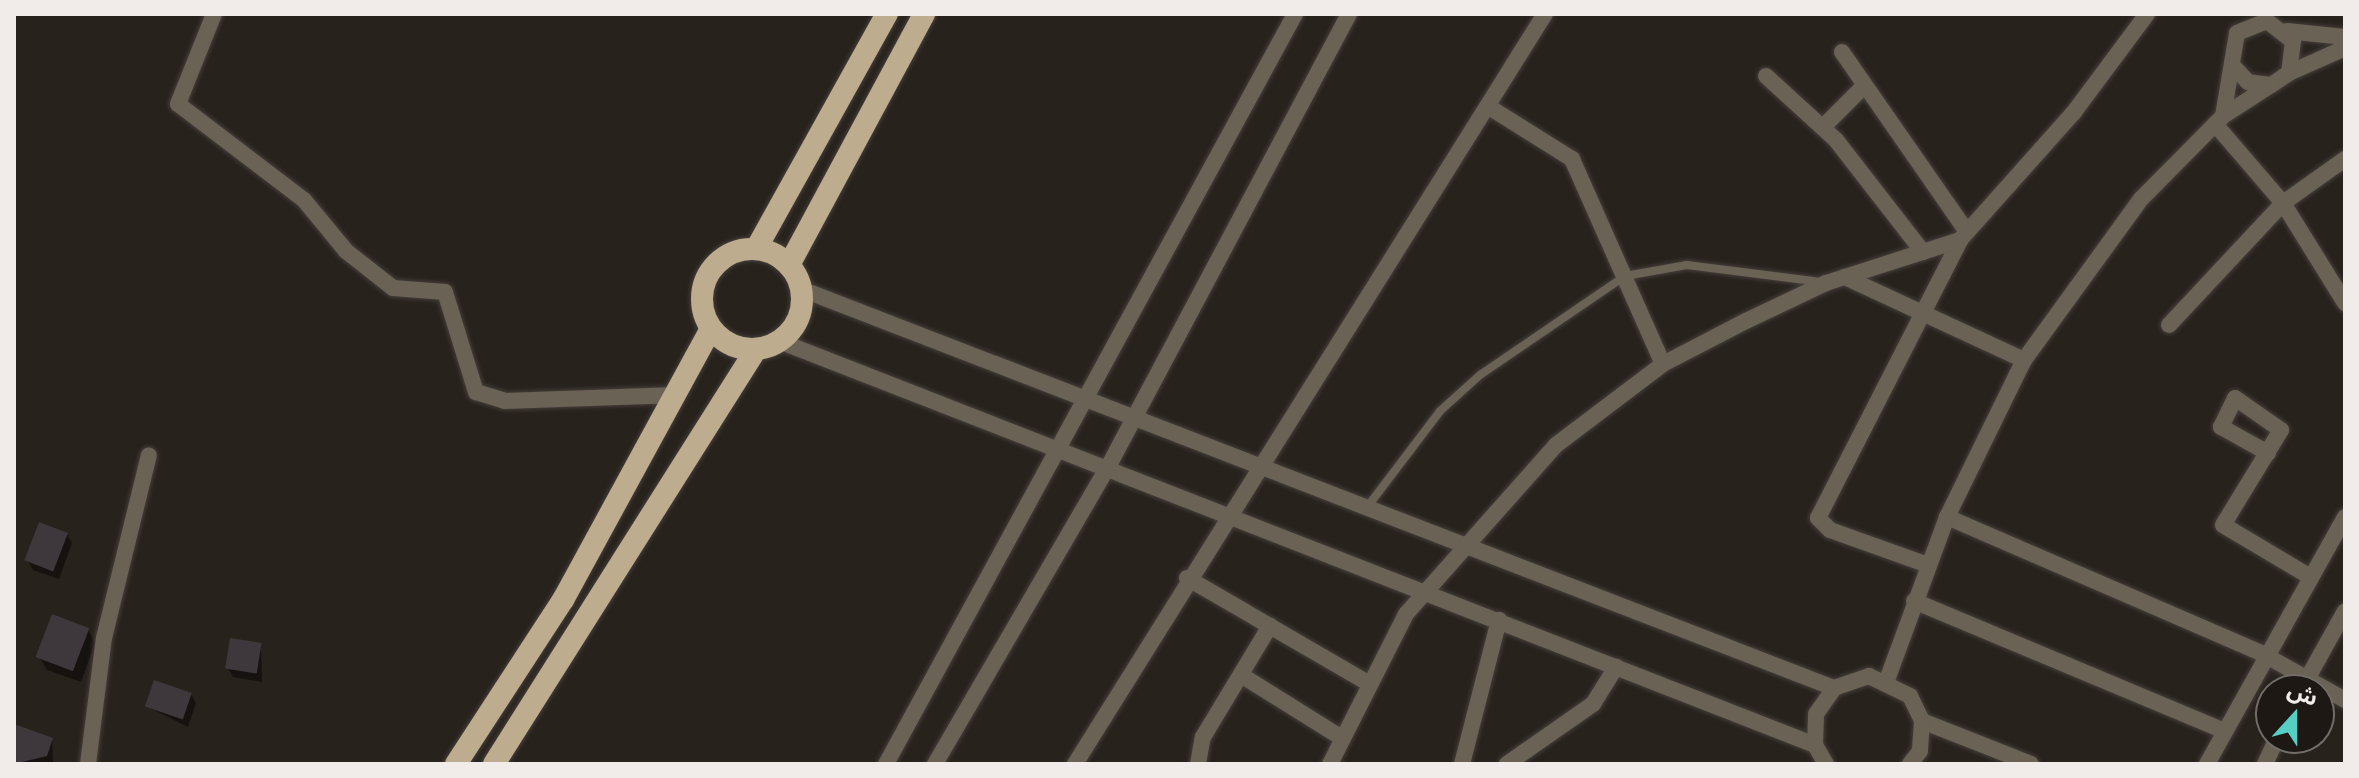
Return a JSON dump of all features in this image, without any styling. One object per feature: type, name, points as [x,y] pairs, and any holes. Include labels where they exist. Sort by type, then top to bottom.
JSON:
[{"type":"highway","points":[[756,249],[887,14]]},
{"type":"highway","points":[[789,265],[924,14]]},
{"type":"highway","points":[[756,249],[789,265],[801,289],[798,319],[779,341],[756,349],[739,348],[711,329],[702,302],[708,274],[729,255],[756,249]]},
{"type":"highway","points":[[456,764],[563,600],[711,329]]},
{"type":"highway","points":[[494,764],[756,349]]},
{"type":"street","points":[[214,14],[178,104],[304,200],[346,251],[393,288],[445,292],[476,392],[505,401],[676,395]]},
{"type":"street","points":[[886,764],[1295,14]]},
{"type":"street","points":[[935,764],[1107,469],[1349,14]]},
{"type":"street","points":[[1075,764],[1225,516],[1489,107],[1545,14]]},
{"type":"street","points":[[1928,565],[1830,530],[1818,518],[1920,313],[1963,236],[2074,112],[2147,14]]},
{"type":"street","points":[[2219,120],[2233,66],[2236,14]]},
{"type":"street","points":[[2237,33],[2262,18],[2287,31],[2345,37]]},
{"type":"street","points":[[2287,31],[2296,52],[2289,73]]},
{"type":"street","points":[[1887,680],[1947,517],[2024,360],[2103,244],[2219,120],[2289,73],[2345,48]]},
{"type":"street","points":[[1842,52],[1963,236]]},
{"type":"street","points":[[2233,66],[2248,82],[2271,85]]},
{"type":"street","points":[[1766,76],[1823,127],[1923,252]]},
{"type":"street","points":[[1823,127],[1865,85]]},
{"type":"street","points":[[1489,107],[1572,159],[1663,364]]},
{"type":"street","points":[[2219,120],[2283,203],[2345,303]]},
{"type":"street","points":[[2169,325],[2283,203],[2345,159]]},
{"type":"street","points":[[1330,764],[1368,683],[1426,591],[1463,544],[1556,445],[1663,364],[1826,283],[1963,236]]},
{"type":"street","points":[[1845,277],[2024,360]]},
{"type":"street","points":[[801,289],[1834,688]]},
{"type":"street","points":[[779,341],[1059,447],[1225,516],[1426,591],[1815,745]]},
{"type":"street","points":[[2268,453],[2223,525],[2309,576]]},
{"type":"street","points":[[88,764],[104,638],[149,455]]},
{"type":"street","points":[[1947,517],[2263,654],[2290,674]]},
{"type":"street","points":[[2207,764],[2263,654],[2345,517]]},
{"type":"street","points":[[1187,578],[1368,683]]},
{"type":"street","points":[[1914,601],[2223,730]]},
{"type":"street","points":[[2310,674],[2345,611]]},
{"type":"street","points":[[1462,764],[1499,620]]},
{"type":"street","points":[[1198,764],[1203,737],[1270,626]]},
{"type":"street","points":[[1507,764],[1593,704],[1616,667]]},
{"type":"street","points":[[1241,675],[1342,738]]},
{"type":"street","points":[[1826,764],[1815,745],[1816,714],[1834,688],[1851,679],[1887,680],[1910,696],[1922,721],[1920,751],[1910,764]]},
{"type":"street","points":[[1922,721],[2031,764]]},
{"type":"lane","points":[[1368,506],[1440,411],[1480,375],[1625,276],[1687,265],[1826,283]]},
{"type":"building","points":[[39,522],[68,533],[53,571],[24,560]]},
{"type":"building","points":[[52,614],[89,628],[73,671],[36,657]]},
{"type":"building","points":[[230,638],[262,643],[257,674],[225,669]]},
{"type":"building","points":[[154,680],[192,693],[183,719],[145,706]]},
{"type":"building","points":[[14,724],[53,738],[47,756],[14,764]]}]
